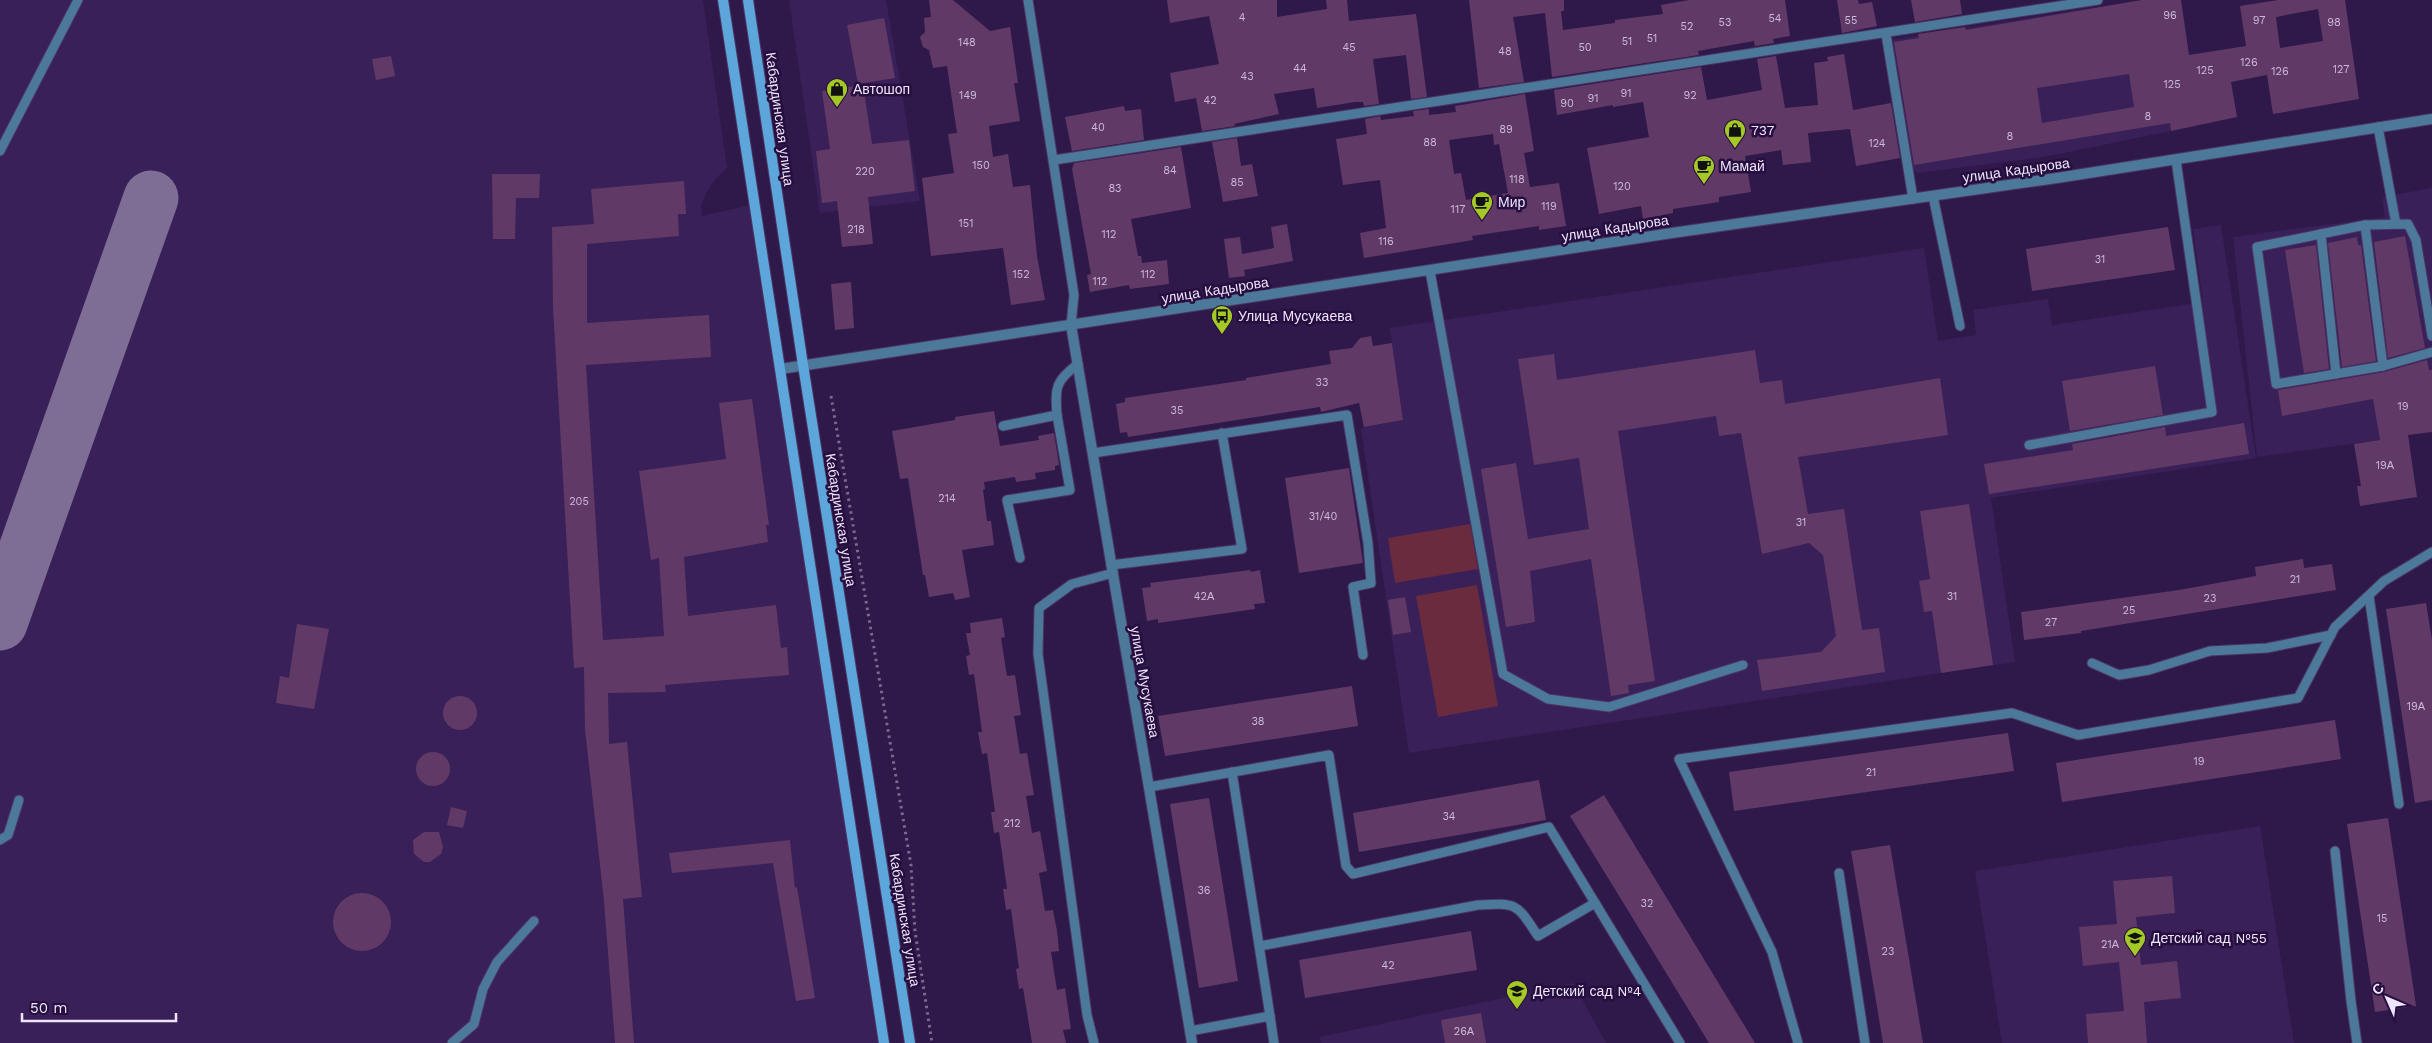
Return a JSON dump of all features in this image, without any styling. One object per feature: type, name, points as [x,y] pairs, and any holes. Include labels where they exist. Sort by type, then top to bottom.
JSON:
[{"type":"main road","points":[[723,0],[884,1043]]},
{"type":"main road","name":"Кабардинская улица","points":[[748,0],[803,365],[910,1043]]},
{"type":"street","name":"улица Кадырова","points":[[780,369],[2176,160],[2432,119]]},
{"type":"street","name":"улица Мусукаева","points":[[1071,325],[1192,1043]]},
{"type":"lane","points":[[0,151],[78,0]]},
{"type":"lane","points":[[1028,0],[1074,295],[1071,325]]},
{"type":"lane","points":[[1054,160],[2098,0]]},
{"type":"lane","points":[[1886,34],[1913,199]]},
{"type":"lane","points":[[2378,127],[2396,224]]},
{"type":"lane","points":[[2029,445],[2212,412],[2176,160]]},
{"type":"lane","points":[[1933,196],[1960,326]]},
{"type":"lane","points":[[2432,336],[2416,240],[2408,224],[2365,225],[2257,247],[2276,384],[2383,366],[2432,352]]},
{"type":"lane","points":[[2365,225],[2383,366]]},
{"type":"lane","points":[[2321,234],[2336,374]]},
{"type":"lane","points":[[1430,271],[1503,674],[1548,699],[1609,707],[1743,665]]},
{"type":"lane","points":[[1020,558],[1006,500],[1070,490],[1057,415],[1055,389],[1064,374],[1078,364]]},
{"type":"lane","points":[[1093,453],[1347,414],[1368,543],[1371,582],[1353,587],[1362,655]]},
{"type":"lane","points":[[1003,426],[1057,415]]},
{"type":"lane","points":[[1094,1043],[1088,1015],[1038,654],[1039,608],[1072,584],[1112,569],[1242,549],[1222,434]]},
{"type":"lane","points":[[1798,1043],[1772,952],[1679,759],[2012,713],[2078,735],[2298,698],[2335,627],[2384,581],[2432,552]]},
{"type":"lane","points":[[2369,596],[2399,804]]},
{"type":"lane","points":[[2092,664],[2119,675],[2149,670],[2210,651],[2268,648],[2331,635]]},
{"type":"lane","points":[[1149,787],[1329,756],[1346,866],[1353,874],[1549,827],[1680,1043]]},
{"type":"lane","points":[[1232,772],[1274,1043]]},
{"type":"lane","points":[[0,840],[8,835],[20,800]]},
{"type":"lane","points":[[2334,851],[2357,1043]]},
{"type":"lane","points":[[1839,873],[1866,1043]]},
{"type":"lane","points":[[1260,946],[1478,906],[1509,903],[1521,910],[1538,936],[1595,903]]},
{"type":"lane","points":[[452,1043],[474,1024],[483,989],[496,962],[534,921]]},
{"type":"lane","points":[[1190,1031],[1270,1016]]},
{"type":"path","points":[[830,396],[911,865],[914,931],[932,1043]]},
{"type":"shaded area","points":[[0,0],[703,0],[727,168],[715,179],[706,194],[701,205],[702,216],[755,204],[884,1043],[0,1043]]},
{"type":"shaded area","points":[[789,0],[886,0],[920,201],[820,213]]},
{"type":"shaded area","points":[[2149,0],[2171,131],[2044,157],[1917,173],[1907,163],[1892,40]]},
{"type":"shaded area","points":[[2432,188],[2432,370],[2371,380],[2380,440],[2257,457],[2233,237],[2385,217],[2382,197]]},
{"type":"shaded area","points":[[2221,225],[2256,458],[1991,498],[2015,662],[1409,753],[1361,428],[1403,420],[1390,328],[1924,248],[1938,341],[1976,335],[1973,310],[2033,301],[2048,299],[2052,325],[2203,302],[2193,229]]},
{"type":"shaded area","points":[[1470,524],[1478,569],[1395,583],[1388,538]]},
{"type":"shaded area","points":[[1477,585],[1498,706],[1438,717],[1416,596]]},
{"type":"shaded area","name":"Детский сад №55","points":[[2260,826],[2294,1043],[2002,1043],[1975,871]]},
{"type":"shaded area","name":"Детский сад №4","points":[[1573,983],[1606,1043],[1321,1043],[1320,1037]]},
{"type":"building","points":[[929,0],[953,0],[990,31],[1010,27],[1018,83],[1014,83],[1020,121],[989,126],[993,157],[1008,154],[1013,187],[1030,185],[1037,256],[1045,300],[1011,305],[1003,248],[931,256],[922,178],[954,173],[948,134],[957,133],[947,66],[933,68],[929,50],[923,47],[920,37],[925,32],[924,18],[931,17]]},
{"type":"building","points":[[1167,0],[1277,0],[1277,17],[1327,9],[1326,0],[1347,0],[1349,21],[1416,14],[1427,97],[1411,99],[1406,55],[1373,59],[1379,104],[1364,106],[1363,102],[1355,102],[1317,108],[1314,88],[1274,94],[1279,114],[1234,124],[1235,126],[1202,131],[1196,98],[1175,102],[1170,73],[1219,64],[1209,16],[1170,23]]},
{"type":"building","points":[[1469,0],[1564,0],[1564,11],[1561,11],[1563,30],[1615,23],[1615,20],[1663,14],[1661,5],[1689,0],[1785,0],[1790,36],[1773,39],[1774,43],[1755,46],[1754,41],[1698,51],[1699,55],[1552,77],[1545,13],[1513,17],[1524,82],[1479,88]]},
{"type":"building","points":[[1837,0],[1858,0],[1859,4],[1872,2],[1877,26],[1842,33]]},
{"type":"building","points":[[1911,0],[1960,0],[1962,14],[1915,22]]},
{"type":"building","points":[[2142,0],[2181,0],[2189,55],[2246,46],[2240,6],[2278,0],[2345,0],[2359,99],[2273,114],[2267,75],[2231,82],[2237,117],[2171,131],[2170,123],[1914,165],[1894,42],[1919,38],[1918,34],[1965,27],[1966,30]],"holes":[[[2318,9],[2323,41],[2280,48],[2276,17]],[[2129,74],[2134,107],[2042,123],[2037,88]]]},
{"type":"building","points":[[884,18],[895,78],[858,84],[847,25]]},
{"type":"building","points":[[1844,54],[1853,110],[1891,103],[1900,158],[1856,166],[1850,129],[1808,133],[1811,162],[1783,165],[1781,150],[1745,156],[1751,192],[1719,197],[1719,202],[1673,209],[1673,213],[1643,219],[1641,206],[1599,214],[1587,148],[1649,137],[1643,102],[1613,107],[1613,105],[1557,115],[1554,90],[1701,67],[1707,100],[1762,90],[1757,59],[1776,56],[1785,108],[1818,105],[1814,63],[1828,61],[1827,57]]},
{"type":"building","points":[[391,56],[395,76],[376,80],[372,59]]},
{"type":"building","points":[[863,85],[872,144],[909,140],[915,191],[868,197],[873,244],[842,247],[837,201],[822,203],[816,151],[830,149],[822,91]]},
{"type":"building","points":[[1525,94],[1534,151],[1524,153],[1530,187],[1559,183],[1566,226],[1539,230],[1539,226],[1472,236],[1473,240],[1364,258],[1360,233],[1386,228],[1380,180],[1343,185],[1336,139],[1367,134],[1365,119],[1380,116],[1381,120],[1414,116],[1413,111],[1429,109],[1429,115],[1456,112],[1455,106]],"holes":[[[1493,134],[1494,145],[1499,144],[1508,193],[1466,200],[1461,173],[1454,174],[1449,140]]]},
{"type":"building","points":[[1124,106],[1125,111],[1141,109],[1144,140],[1072,151],[1065,117]]},
{"type":"building","points":[[1237,138],[1241,166],[1252,164],[1258,196],[1223,202],[1212,142]]},
{"type":"building","points":[[1181,147],[1191,208],[1131,219],[1138,256],[1141,256],[1142,263],[1167,260],[1169,284],[1130,289],[1129,285],[1090,292],[1087,275],[1091,274],[1072,169],[1074,163]]},
{"type":"building","points":[[492,174],[540,174],[539,198],[516,198],[515,239],[493,239]]},
{"type":"building","points":[[684,181],[686,214],[678,214],[679,236],[587,244],[587,323],[709,315],[711,357],[586,365],[603,640],[664,636],[659,558],[651,560],[639,471],[726,459],[719,403],[752,399],[769,525],[766,525],[768,542],[684,557],[688,616],[776,605],[781,648],[787,647],[789,675],[665,685],[666,692],[608,693],[609,744],[627,742],[642,897],[623,899],[634,1043],[615,1043],[604,901],[585,729],[584,667],[574,668],[553,307],[552,227],[594,224],[591,189]]},
{"type":"building","points":[[1287,224],[1293,261],[1244,270],[1245,276],[1229,278],[1224,239],[1240,237],[1242,254],[1274,248],[1271,227]]},
{"type":"building","points":[[2168,227],[2175,270],[2032,291],[2026,249]]},
{"type":"building","points":[[2405,236],[2425,348],[2388,358],[2374,242]]},
{"type":"building","points":[[2357,237],[2358,245],[2361,245],[2376,361],[2342,367],[2328,243]]},
{"type":"building","points":[[2316,245],[2329,369],[2304,373],[2285,250]]},
{"type":"building","points":[[851,282],[854,328],[835,330],[831,284]]},
{"type":"building","points":[[1371,336],[1373,346],[1392,343],[1403,420],[1364,427],[1359,403],[1321,412],[1320,407],[1128,437],[1127,432],[1120,433],[1116,404],[1125,402],[1125,398],[1246,380],[1246,378],[1331,364],[1329,351],[1352,348],[1360,338]]},
{"type":"building","points":[[1755,350],[1760,383],[1782,380],[1785,404],[1940,378],[1948,435],[1798,457],[1808,514],[1844,509],[1862,630],[1879,628],[1885,672],[1762,691],[1757,660],[1821,652],[1836,636],[1823,555],[1809,543],[1762,554],[1741,433],[1719,436],[1716,416],[1618,431],[1655,681],[1628,685],[1629,693],[1611,696],[1591,559],[1530,571],[1535,622],[1506,627],[1481,469],[1516,463],[1528,539],[1589,529],[1579,458],[1534,465],[1518,359],[1554,354],[1557,380]]},
{"type":"building","points":[[2427,360],[2429,370],[2432,370],[2432,432],[2408,435],[2417,497],[2360,506],[2357,486],[2361,486],[2354,444],[2380,440],[2373,399],[2282,416],[2278,390],[2384,372]]},
{"type":"building","points":[[2155,366],[2163,415],[2070,431],[2062,381]]},
{"type":"building","points":[[994,411],[1000,446],[1039,440],[1038,436],[1054,433],[1059,465],[1055,466],[1055,470],[1035,473],[1036,479],[1016,482],[1015,477],[984,482],[985,489],[983,490],[987,521],[991,521],[994,545],[962,550],[970,597],[955,600],[953,593],[929,597],[925,575],[923,575],[908,478],[900,479],[892,431],[955,420],[955,417]]},
{"type":"building","points":[[2244,423],[2249,454],[1989,494],[1984,464],[2073,450],[2072,444],[2165,427],[2166,436]]},
{"type":"building","points":[[1349,468],[1363,563],[1299,573],[1285,478]]},
{"type":"building","points":[[1969,504],[1993,665],[1941,673],[1932,611],[1924,612],[1919,581],[1930,579],[1920,511]]},
{"type":"building","points":[[2303,559],[2304,568],[2332,564],[2336,590],[2081,631],[2081,633],[2024,640],[2021,612],[2179,590],[2256,576],[2255,567]]},
{"type":"building","points":[[1250,570],[1251,572],[1260,570],[1265,603],[1254,604],[1255,609],[1158,623],[1158,619],[1147,621],[1142,588],[1151,587],[1150,583]]},
{"type":"building","points":[[1405,597],[1411,632],[1393,635],[1388,600]]},
{"type":"building","points":[[2426,603],[2432,640],[2432,800],[2415,803],[2386,609]]},
{"type":"building","points":[[1002,618],[1005,637],[1001,638],[1007,676],[1015,675],[1021,715],[1014,716],[1020,754],[1027,753],[1034,795],[1026,796],[1032,833],[1040,831],[1047,871],[1039,873],[1045,911],[1053,910],[1057,931],[1059,951],[1051,952],[1057,990],[1065,988],[1071,1029],[1063,1030],[1066,1043],[1032,1043],[1023,988],[1019,989],[1016,969],[1019,968],[1011,909],[1006,910],[1003,889],[1007,889],[999,832],[994,833],[991,812],[995,812],[987,753],[982,754],[978,732],[982,732],[974,674],[969,675],[966,656],[970,655],[966,633],[971,633],[970,623]]},
{"type":"building","points":[[297,624],[329,629],[314,709],[276,703],[280,676],[289,678]]},
{"type":"building","points":[[1352,686],[1358,726],[1165,756],[1158,716]]},
{"type":"building","points":[[460,696],[472,701],[477,713],[472,725],[460,730],[448,725],[443,713],[448,701]]},
{"type":"building","points":[[2335,720],[2341,759],[2062,802],[2056,763]]},
{"type":"building","points":[[2008,733],[2014,771],[1734,811],[1729,772]]},
{"type":"building","points":[[433,752],[445,757],[450,769],[445,781],[433,786],[421,781],[416,769],[421,757]]},
{"type":"building","points":[[1539,780],[1546,820],[1359,852],[1353,813]]},
{"type":"building","points":[[1604,795],[1755,1043],[1709,1043],[1570,816]]},
{"type":"building","points":[[1209,798],[1238,981],[1199,988],[1170,804]]},
{"type":"building","points":[[451,807],[467,811],[463,828],[447,825]]},
{"type":"building","points":[[2388,818],[2416,1006],[2375,1012],[2347,824]]},
{"type":"building","points":[[424,832],[439,832],[443,847],[441,854],[430,862],[424,862],[414,854],[413,840]]},
{"type":"building","points":[[790,840],[795,888],[797,887],[815,998],[796,1001],[773,863],[672,873],[669,853]]},
{"type":"building","points":[[1890,845],[1923,1043],[1883,1043],[1851,851]]},
{"type":"building","points":[[2172,876],[2175,913],[2136,917],[2141,965],[2177,961],[2181,998],[2144,1002],[2147,1043],[2088,1043],[2086,1014],[2124,1011],[2119,962],[2083,966],[2079,927],[2117,924],[2113,881]]},
{"type":"building","points":[[362,893],[373,895],[386,906],[391,922],[389,933],[378,946],[362,951],[351,949],[338,938],[333,922],[335,911],[346,898]]},
{"type":"building","points":[[1471,931],[1477,970],[1305,998],[1299,960]]},
{"type":"building","points":[[1481,1013],[1486,1043],[1445,1043],[1441,1020]]},
{"type":"taxiway","points":[[0,623],[151,198]]},
{"type":"place","name":"Автошоп","points":[[837,108]]},
{"type":"place","name":"737","points":[[1735,149]]},
{"type":"place","name":"Мамай","points":[[1704,185]]},
{"type":"place","name":"Мир","points":[[1482,221]]},
{"type":"place","name":"Улица Мусукаева","points":[[1222,335]]},
{"type":"place","name":"Детский сад №55","points":[[2135,957]]},
{"type":"place","name":"Детский сад №4","points":[[1517,1010]]}]
